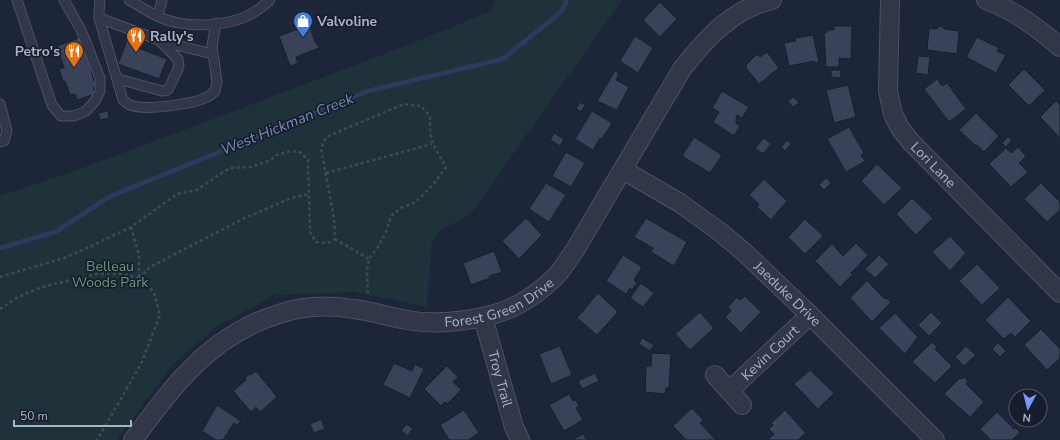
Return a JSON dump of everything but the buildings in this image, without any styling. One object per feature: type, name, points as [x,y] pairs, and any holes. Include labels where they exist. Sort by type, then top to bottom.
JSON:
[{"type":"street","name":"Forest Green Drive","points":[[133,440],[176,384],[215,346],[234,333],[258,321],[280,313],[327,307],[354,309],[408,320],[432,323],[483,317],[520,304],[556,276],[575,250],[682,69],[700,47],[722,26],[750,7],[772,0]]},
{"type":"street","name":"Lori Lane","points":[[890,0],[888,91],[893,114],[900,128],[911,142],[1060,293]]},
{"type":"street","points":[[986,0],[1008,9],[1030,23],[1060,47]]},
{"type":"street","name":"Jaeduke Drive","points":[[623,170],[680,203],[720,232],[745,253],[810,315],[935,440]]},
{"type":"street","name":"Kevin Court","points":[[729,391],[810,315]]},
{"type":"street","name":"Troy Trail","points":[[483,317],[514,427],[520,440]]},
{"type":"street","name":"Kevin Court","points":[[715,375],[742,405]]},
{"type":"lane","points":[[17,0],[52,105],[61,116],[74,116],[86,111],[95,101],[100,90],[100,78],[81,30],[64,0]]},
{"type":"lane","points":[[100,0],[98,11],[99,18],[123,100],[128,104],[150,107],[181,105],[208,97],[215,91],[216,82],[212,46],[216,23]]},
{"type":"lane","points":[[129,0],[158,16],[183,23],[202,25],[244,17],[258,10],[270,0]]},
{"type":"lane","points":[[158,16],[162,0]]},
{"type":"lane","points":[[99,18],[160,40],[212,54]]},
{"type":"lane","points":[[118,79],[162,91],[168,90],[179,67],[178,59],[160,40]]},
{"type":"lane","points":[[0,104],[7,130],[4,141],[0,142]]},
{"type":"path","points":[[335,238],[334,218],[321,149],[326,137],[404,104],[421,106],[430,116],[430,133],[432,144],[446,167],[433,185],[416,202],[400,208],[391,216],[386,232],[369,259],[367,286]]},
{"type":"path","points":[[326,172],[432,144]]},
{"type":"path","points":[[0,277],[64,258],[96,244],[130,227],[177,194],[197,190],[230,168],[251,167],[271,160],[276,155],[291,151],[300,152],[308,160],[310,232],[316,242],[324,244],[335,238]]},
{"type":"path","points":[[139,278],[150,267],[243,219],[291,198],[309,194]]},
{"type":"path","points":[[130,227],[139,256],[139,278]]},
{"type":"path","points":[[335,238],[369,259]]},
{"type":"path","points":[[0,309],[18,297],[42,287],[96,274],[122,274],[139,278],[154,292],[160,314],[141,364],[97,440]]},
{"type":"green space","name":"Belleau Woods Park","points":[[495,0],[622,0],[470,215],[441,230],[432,243],[427,307],[354,292],[275,295],[216,327],[172,365],[117,440],[0,440],[0,196],[91,165],[403,47],[491,11]]},
{"type":"waterway","name":"West Hickman Creek","points":[[0,248],[55,232],[109,197],[368,91],[503,59],[561,12],[567,0]]},
{"type":"place","name":"Valvoline","points":[[303,38]]},
{"type":"place","name":"Rally's","points":[[136,53]]},
{"type":"place","name":"Petro's","points":[[74,68]]}]
